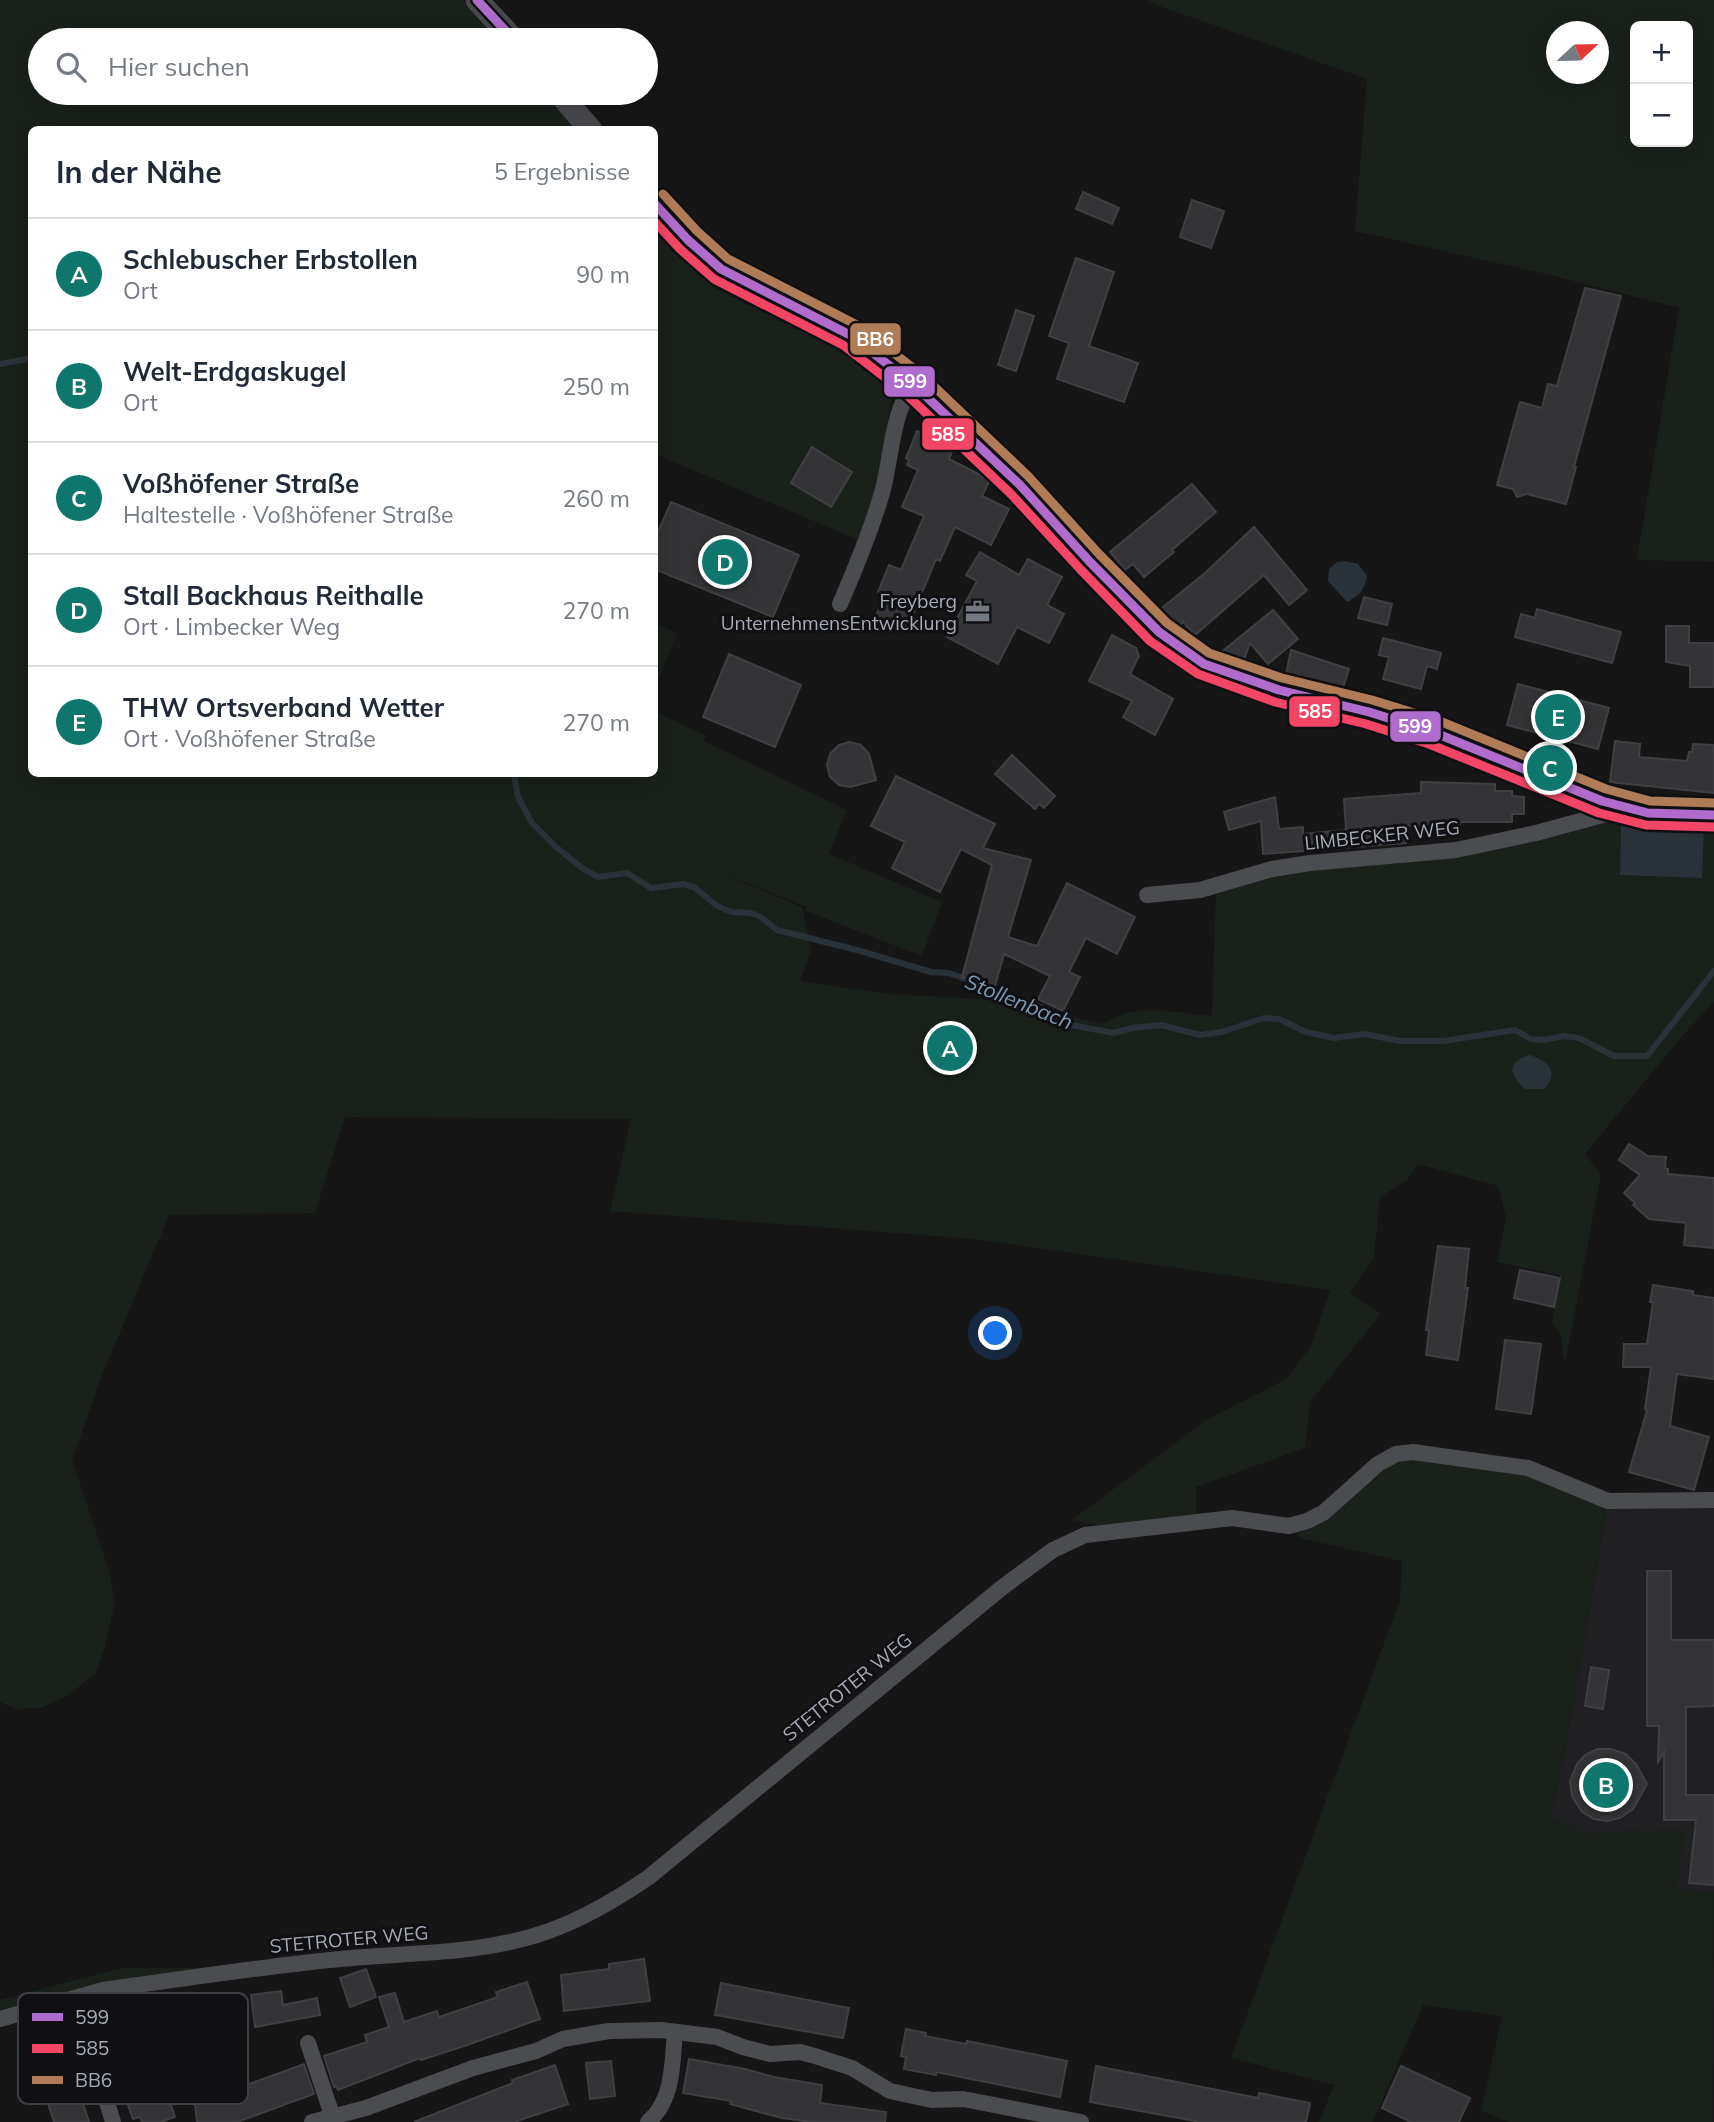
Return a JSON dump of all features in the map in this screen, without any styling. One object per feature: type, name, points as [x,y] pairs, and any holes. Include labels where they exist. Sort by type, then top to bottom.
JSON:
[{"type":"street","points":[[477,0],[503,28]]},
{"type":"street","points":[[569,105],[588,126]]},
{"type":"street","points":[[658,206],[688,240],[722,269],[850,335],[913,384],[1020,485],[1159,632],[1205,664],[1279,690],[1369,712],[1433,732],[1617,805],[1648,813],[1714,815]]},
{"type":"street","points":[[840,604],[872,525],[903,399],[913,384]]},
{"type":"street","name":"LIMBECKER WEG","points":[[1147,895],[1200,890],[1272,869],[1310,863],[1456,850],[1536,833],[1610,813],[1617,805]]},
{"type":"street","name":"STETROTER WEG","points":[[93,1993],[332,1959],[462,1950],[545,1932],[610,1904],[649,1877],[1004,1586],[1053,1550],[1085,1535],[1232,1518],[1289,1525],[1307,1521],[1323,1513],[1378,1464],[1396,1454],[1413,1451],[1528,1468],[1608,1502],[1714,1500]]},
{"type":"street","name":"STETROTER WEG","points":[[0,2020],[18,2015]]},
{"type":"street","points":[[312,2122],[366,2108],[473,2068],[536,2051],[563,2039],[608,2031],[661,2030],[717,2037],[743,2048],[770,2054],[800,2052],[852,2068],[890,2091],[932,2100],[963,2099],[1082,2122]]},
{"type":"street","points":[[648,2122],[663,2105],[670,2084],[675,2032]]},
{"type":"street","points":[[308,2043],[332,2116]]},
{"type":"street","points":[[108,2104],[113,2122]]},
{"type":"shaded area","points":[[0,0],[464,0],[491,28],[28,28],[28,105],[559,105],[577,126],[28,126],[28,777],[658,777],[658,712],[706,736],[704,741],[847,810],[829,854],[942,902],[922,956],[806,911],[807,907],[700,864],[802,907],[811,950],[800,981],[889,994],[999,1000],[1103,1024],[1130,1013],[1156,1010],[1212,1016],[1216,891],[1280,872],[1448,855],[1622,819],[1632,823],[1714,826],[1714,1002],[1683,1035],[1585,1154],[1601,1175],[1565,1364],[1561,1336],[1552,1322],[1560,1275],[1497,1262],[1506,1217],[1498,1186],[1418,1164],[1407,1180],[1380,1197],[1374,1258],[1350,1293],[1381,1314],[1310,1402],[1305,1448],[1196,1487],[1196,1517],[1102,1526],[1072,1520],[1206,1420],[1286,1379],[1311,1346],[1330,1290],[974,1239],[610,1211],[631,1119],[345,1117],[315,1213],[169,1215],[101,1378],[72,1460],[109,1570],[115,1601],[96,1673],[67,1696],[41,1708],[16,1709],[0,1702]]},
{"type":"shaded area","points":[[1714,0],[1714,562],[1637,560],[1679,308],[1542,273],[1355,231],[1367,79],[1148,2]]},
{"type":"shaded area","points":[[658,184],[697,227],[718,245],[738,259],[847,316],[960,401],[956,412],[723,255],[658,194]]},
{"type":"shaded area","points":[[658,219],[844,342],[896,385],[888,418],[887,451],[861,541],[658,455]]},
{"type":"shaded area","points":[[1337,562],[1358,564],[1367,576],[1361,592],[1347,602],[1328,581],[1329,569]]},
{"type":"shaded area","points":[[658,624],[677,633],[658,681]]},
{"type":"shaded area","points":[[1621,824],[1704,827],[1702,878],[1620,875]]},
{"type":"shaded area","points":[[1530,1055],[1550,1068],[1551,1077],[1545,1089],[1525,1089],[1515,1078],[1512,1069],[1514,1065]]},
{"type":"shaded area","points":[[1399,1458],[1528,1468],[1608,1501],[1551,1817],[1584,1833],[1685,1830],[1677,1889],[1714,1893],[1713,2122],[1509,2122],[1481,2111],[1502,2016],[1423,2005],[1373,2122],[1319,2122],[1334,2085],[1231,2058],[1400,1600],[1402,1561],[1300,1538],[1294,1531]]},
{"type":"shaded area","points":[[1714,1500],[1714,1893],[1676,1889],[1685,1830],[1584,1833],[1551,1817],[1608,1501]]},
{"type":"shaded area","points":[[122,1968],[215,1968],[103,1993],[27,1993]]},
{"type":"shaded area","points":[[18,1995],[18,2012],[0,2016],[0,2000]]},
{"type":"building","points":[[1083,192],[1119,208],[1112,224],[1076,209]]},
{"type":"building","points":[[1192,200],[1224,211],[1211,248],[1180,237]]},
{"type":"building","points":[[1076,258],[1114,272],[1089,346],[1138,363],[1124,402],[1057,379],[1069,343],[1049,336]]},
{"type":"building","points":[[1585,288],[1621,296],[1566,504],[1527,494],[1517,497],[1513,489],[1497,485],[1520,402],[1542,408],[1548,384],[1557,386]]},
{"type":"building","points":[[1016,310],[1034,316],[1016,371],[998,365]]},
{"type":"building","points":[[917,431],[947,443],[946,446],[953,449],[949,459],[990,480],[982,496],[1009,509],[991,545],[955,527],[940,561],[936,559],[907,629],[876,616],[885,595],[878,592],[889,565],[901,570],[924,516],[902,507],[918,470],[907,465],[909,460],[906,458]]},
{"type":"building","points":[[812,447],[852,472],[831,507],[791,483]]},
{"type":"building","points":[[1192,484],[1216,512],[1144,577],[1133,564],[1125,570],[1110,552]]},
{"type":"building","points":[[671,502],[799,555],[773,617],[658,571],[658,532]]},
{"type":"building","points":[[1254,527],[1307,590],[1289,605],[1264,575],[1195,635],[1183,622],[1176,628],[1168,622],[1158,611],[1205,573]]},
{"type":"building","points":[[980,552],[1019,575],[1028,559],[1062,577],[1047,605],[1064,614],[1049,643],[1017,627],[998,664],[947,637],[977,581],[966,575]]},
{"type":"building","points":[[1364,597],[1392,604],[1387,625],[1358,618]]},
{"type":"building","points":[[1537,609],[1621,632],[1612,663],[1515,637],[1521,614],[1535,618]]},
{"type":"building","points":[[1273,610],[1298,639],[1268,664],[1250,643],[1243,663],[1219,654]]},
{"type":"building","points":[[1666,626],[1689,626],[1689,643],[1714,643],[1714,687],[1690,687],[1690,666],[1666,662]]},
{"type":"building","points":[[1112,635],[1136,648],[1139,656],[1130,674],[1173,699],[1155,735],[1123,717],[1132,701],[1089,681]]},
{"type":"building","points":[[1383,638],[1441,653],[1437,669],[1427,666],[1421,689],[1383,679],[1389,657],[1379,655]]},
{"type":"building","points":[[1291,650],[1349,669],[1342,691],[1286,674]]},
{"type":"building","points":[[729,654],[801,685],[775,747],[703,717]]},
{"type":"building","points":[[1518,684],[1609,708],[1598,749],[1507,725]]},
{"type":"building","points":[[1615,741],[1640,744],[1639,757],[1687,761],[1693,744],[1714,745],[1714,793],[1610,782]]},
{"type":"building","points":[[849,742],[861,745],[869,754],[876,780],[851,787],[839,785],[830,777],[827,765],[830,754],[839,745]]},
{"type":"building","points":[[1012,755],[1055,796],[1044,808],[1039,804],[1035,809],[995,774]]},
{"type":"building","points":[[896,776],[995,824],[983,848],[1031,860],[1008,937],[1037,946],[1067,883],[1135,917],[1117,954],[1086,938],[1069,972],[1080,977],[1063,1011],[1038,999],[1050,976],[1004,954],[995,986],[962,977],[992,865],[961,849],[940,892],[892,868],[905,842],[871,826]]},
{"type":"building","points":[[1421,782],[1495,784],[1495,791],[1512,791],[1512,796],[1524,797],[1524,814],[1512,814],[1512,822],[1405,826],[1406,843],[1263,854],[1261,821],[1229,830],[1224,812],[1275,797],[1279,829],[1303,827],[1303,834],[1346,830],[1344,799],[1421,793]]},
{"type":"building","points":[[1629,1144],[1648,1156],[1666,1157],[1665,1168],[1668,1169],[1668,1174],[1714,1178],[1714,1248],[1684,1245],[1686,1223],[1649,1219],[1633,1205],[1635,1203],[1624,1193],[1640,1175],[1619,1160]]},
{"type":"building","points":[[1438,1246],[1469,1249],[1465,1288],[1468,1288],[1458,1360],[1426,1355],[1429,1330],[1426,1330]]},
{"type":"building","points":[[1520,1270],[1560,1278],[1554,1307],[1514,1298]]},
{"type":"building","points":[[1653,1285],[1693,1291],[1693,1295],[1714,1298],[1714,1379],[1677,1374],[1670,1426],[1709,1437],[1694,1490],[1629,1472],[1647,1410],[1651,1367],[1623,1367],[1624,1344],[1647,1344]]},
{"type":"building","points":[[1505,1340],[1541,1344],[1531,1414],[1496,1409]]},
{"type":"building","points":[[1647,1571],[1671,1571],[1671,1640],[1714,1640],[1714,1706],[1686,1707],[1686,1795],[1714,1795],[1714,1885],[1689,1883],[1696,1820],[1664,1820],[1664,1752],[1658,1762],[1659,1726],[1647,1726]]},
{"type":"building","points":[[1591,1667],[1609,1670],[1603,1709],[1585,1706]]},
{"type":"building","points":[[1597,1749],[1611,1749],[1626,1754],[1636,1764],[1647,1784],[1633,1809],[1620,1818],[1607,1821],[1594,1819],[1582,1812],[1572,1796],[1570,1781],[1577,1764],[1585,1755]]},
{"type":"building","points":[[644,1959],[650,2001],[564,2011],[561,1975],[609,1969],[609,1964]]},
{"type":"building","points":[[366,1969],[376,1997],[350,2007],[340,1978]]},
{"type":"building","points":[[527,1982],[540,2019],[421,2060],[420,2058],[338,2090],[334,2087],[324,2056],[367,2042],[365,2035],[389,2027],[379,1997],[395,1993],[404,2022],[437,2011],[439,2017],[498,1997],[496,1992]]},
{"type":"building","points":[[721,1983],[849,2008],[843,2038],[715,2015]]},
{"type":"building","points":[[281,1991],[283,2005],[317,1998],[320,2015],[255,2027],[251,1995]]},
{"type":"building","points":[[906,2029],[926,2033],[925,2036],[966,2044],[967,2041],[1067,2061],[1060,2097],[936,2072],[936,2075],[904,2069],[906,2057],[901,2056]]},
{"type":"building","points":[[689,2059],[822,2085],[820,2103],[886,2112],[885,2122],[813,2122],[782,2118],[730,2104],[731,2101],[683,2093]]},
{"type":"building","points":[[611,2061],[615,2096],[590,2099],[586,2063]]},
{"type":"building","points":[[304,2064],[314,2094],[237,2122],[197,2122],[195,2104],[248,2104],[248,2085]]},
{"type":"building","points":[[555,2065],[568,2104],[514,2122],[414,2122],[513,2083],[512,2080]]},
{"type":"building","points":[[1096,2066],[1258,2098],[1259,2093],[1310,2103],[1306,2122],[1201,2122],[1090,2102]]},
{"type":"building","points":[[1401,2066],[1470,2098],[1459,2122],[1411,2122],[1382,2108]]},
{"type":"building","points":[[48,2104],[83,2104],[89,2122],[54,2122]]},
{"type":"building","points":[[171,2104],[175,2117],[161,2122],[142,2122],[140,2117],[133,2119],[128,2105]]},
{"type":"waterway","name":"Stollenbach","points":[[0,364],[28,359]]},
{"type":"waterway","name":"Stollenbach","points":[[515,777],[518,797],[532,823],[555,846],[598,877],[627,873],[651,888],[683,884],[694,887],[717,906],[732,912],[761,917],[777,930],[931,972],[949,973],[1049,1010],[1070,1025],[1114,1033],[1161,1025],[1200,1035],[1222,1032],[1264,1018],[1279,1019],[1306,1032],[1334,1038],[1365,1034],[1400,1041],[1443,1041],[1515,1030],[1531,1039],[1544,1040],[1563,1036],[1579,1038],[1614,1056],[1647,1056],[1714,971]]},
{"type":"transit line","name":"599","points":[[477,0],[503,28]]},
{"type":"transit line","name":"BB6","points":[[663,194],[697,231],[728,259],[857,325],[921,374],[1028,476],[1167,623],[1209,653],[1282,678],[1372,700],[1437,720],[1606,789],[1650,801],[1714,803]]},
{"type":"transit line","name":"599","points":[[658,207],[688,240],[721,269],[850,335],[913,384],[1020,485],[1159,632],[1204,664],[1279,690],[1369,712],[1433,732],[1602,801],[1648,813],[1714,815]]},
{"type":"transit line","name":"585","points":[[658,225],[714,279],[843,345],[905,393],[1011,494],[1150,641],[1198,674],[1275,702],[1366,724],[1429,744],[1599,813],[1646,825],[1714,827]]},
{"type":"place","name":"Stall Backhaus Reithalle","points":[[725,562]]},
{"type":"place","name":"Freyberg UnternehmensEntwicklung","points":[[977,612]]},
{"type":"place","name":"THW Ortsverband Wetter","points":[[1558,717]]},
{"type":"place","name":"Voßhöfener Straße","points":[[1550,768]]},
{"type":"place","name":"Schlebuscher Erbstollen","points":[[950,1048]]},
{"type":"place","name":"Welt-Erdgaskugel","points":[[1606,1785]]}]
